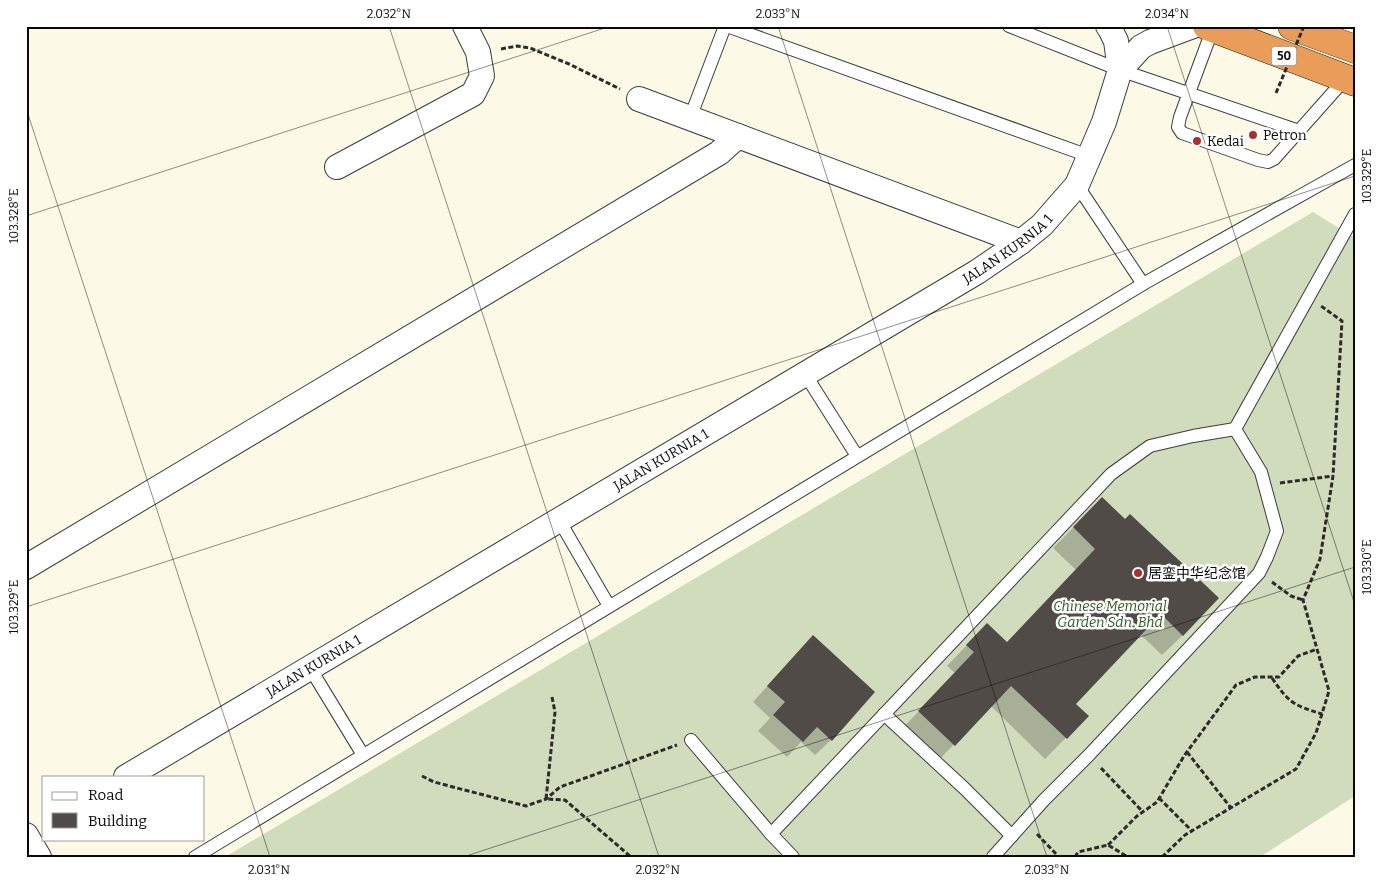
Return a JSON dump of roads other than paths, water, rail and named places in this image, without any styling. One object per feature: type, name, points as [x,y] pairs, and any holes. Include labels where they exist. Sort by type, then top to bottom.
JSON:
[{"type":"highway","name":"50","points":[[1292,26],[1355,49]]},
{"type":"highway","name":"50","points":[[1205,27],[1350,81]]},
{"type":"street","points":[[337,167],[473,94],[482,76],[478,52],[465,26]]},
{"type":"street","points":[[1108,26],[1116,41],[1120,70]]},
{"type":"street","points":[[1120,70],[1142,47],[1150,42],[1205,27]]},
{"type":"street","name":"JALAN KURNIA 1","points":[[128,776],[977,272],[1021,242],[1042,225],[1077,185],[1104,122],[1120,70]]},
{"type":"street","points":[[638,98],[1021,242]]},
{"type":"street","points":[[26,567],[719,153],[738,136]]},
{"type":"street","points":[[39,857],[26,835],[42,826]]},
{"type":"lane","points":[[690,118],[726,26],[1089,156]]},
{"type":"lane","points":[[1009,26],[1120,70],[1299,131]]},
{"type":"lane","points":[[1205,27],[1189,94],[1178,127],[1182,133],[1268,162],[1274,159],[1299,131],[1350,81]]},
{"type":"lane","points":[[195,857],[1143,284],[1355,165]]},
{"type":"lane","points":[[1077,185],[1143,284]]},
{"type":"lane","points":[[1235,429],[1355,214]]},
{"type":"lane","points":[[805,374],[857,456]]},
{"type":"lane","points":[[992,857],[1259,573],[1277,531],[1261,472],[1235,429]]},
{"type":"lane","points":[[771,834],[1111,474],[1150,446],[1235,429]]},
{"type":"lane","points":[[559,520],[609,606]]},
{"type":"lane","points":[[310,668],[363,755]]},
{"type":"lane","points":[[884,714],[964,788],[1012,836]]},
{"type":"lane","points":[[691,740],[793,857]]},
{"type":"place","name":"Petron","points":[[1253,135]]},
{"type":"place","name":"Kedai","points":[[1197,141]]},
{"type":"place","name":"居銮中华纪念馆","points":[[1138,573]]},
{"type":"park label","name":"Chinese Memorial Garden Sdn. Bhd","points":[[1110,614]]}]
